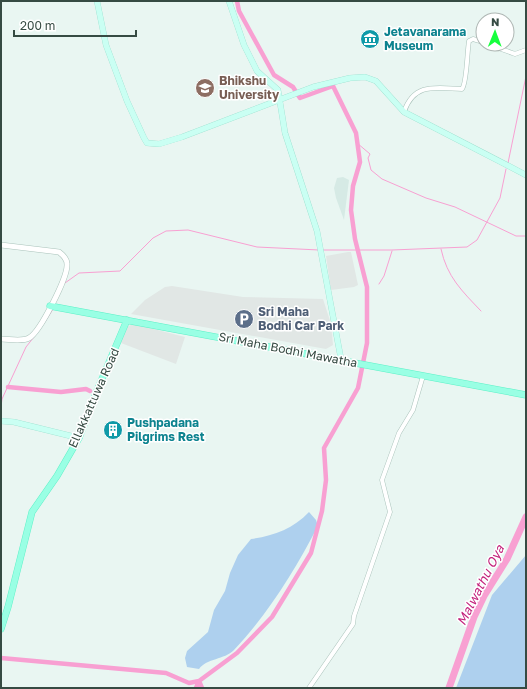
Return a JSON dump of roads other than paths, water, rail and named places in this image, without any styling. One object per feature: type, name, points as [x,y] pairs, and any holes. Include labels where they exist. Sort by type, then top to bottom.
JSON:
[{"type":"main road","points":[[97,1],[106,45],[126,101],[144,138],[148,143],[159,144],[182,137],[282,98],[339,80],[365,77],[376,81],[404,112],[510,168],[526,174]]},
{"type":"main road","points":[[229,1],[257,71],[276,88],[282,98],[285,133],[311,210],[320,245],[341,359]]},
{"type":"main road","name":"Sri Maha Bodhi Mawatha","points":[[50,306],[341,359],[526,395]]},
{"type":"main road","name":"Ellakkattuwa Road","points":[[1,629],[32,512],[57,476],[79,438],[96,393],[127,320]]},
{"type":"main road","points":[[1,421],[14,422],[79,438]]},
{"type":"street","points":[[404,112],[410,99],[417,92],[429,88],[462,89],[466,80],[465,70],[469,41],[475,40]]},
{"type":"street","points":[[509,52],[515,54],[526,50]]},
{"type":"street","points":[[1,245],[52,251],[62,255],[67,261],[67,270],[50,306],[39,326],[30,337],[22,339],[1,338]]},
{"type":"street","points":[[309,688],[354,624],[354,616],[390,512],[382,480],[399,433],[413,410],[423,376]]},
{"type":"waterway","points":[[196,688],[199,681],[237,653],[272,617],[311,553],[322,511],[326,480],[324,448],[358,388],[367,343],[367,287],[355,239],[351,210],[353,186],[360,162],[356,133],[333,86],[300,98],[293,87],[274,75],[239,11],[237,1]]},
{"type":"waterway","points":[[508,163],[526,76]]},
{"type":"waterway","points":[[357,143],[370,154],[368,158],[371,170],[382,179],[426,198],[455,207],[516,236],[526,236]]},
{"type":"waterway","points":[[322,250],[392,250],[467,247],[477,240],[500,198],[506,169]]},
{"type":"waterway","points":[[65,283],[79,273],[120,271],[153,238],[166,231],[188,230],[257,247],[319,250]]},
{"type":"waterway","points":[[441,249],[451,276],[481,311]]},
{"type":"waterway","points":[[379,284],[384,276],[392,251]]},
{"type":"waterway","points":[[43,325],[53,309]]},
{"type":"waterway","points":[[1,407],[2,399],[26,347],[34,337]]},
{"type":"waterway","points":[[8,387],[61,392],[86,389],[90,391]]},
{"type":"waterway","name":"Malwathu Oya","points":[[449,688],[474,617],[484,596],[507,559],[526,517]]},
{"type":"waterway","points":[[1,658],[166,673],[189,683],[199,681],[202,688]]},
{"type":"place","name":"Jetavanarama Museum","points":[[370,39]]},
{"type":"place","name":"Bhikshu University","points":[[205,88]]},
{"type":"place","name":"Sri Maha Bodhi Car Park","points":[[244,319]]},
{"type":"place","name":"Pushpadana Pilgrims Rest","points":[[113,430]]}]
